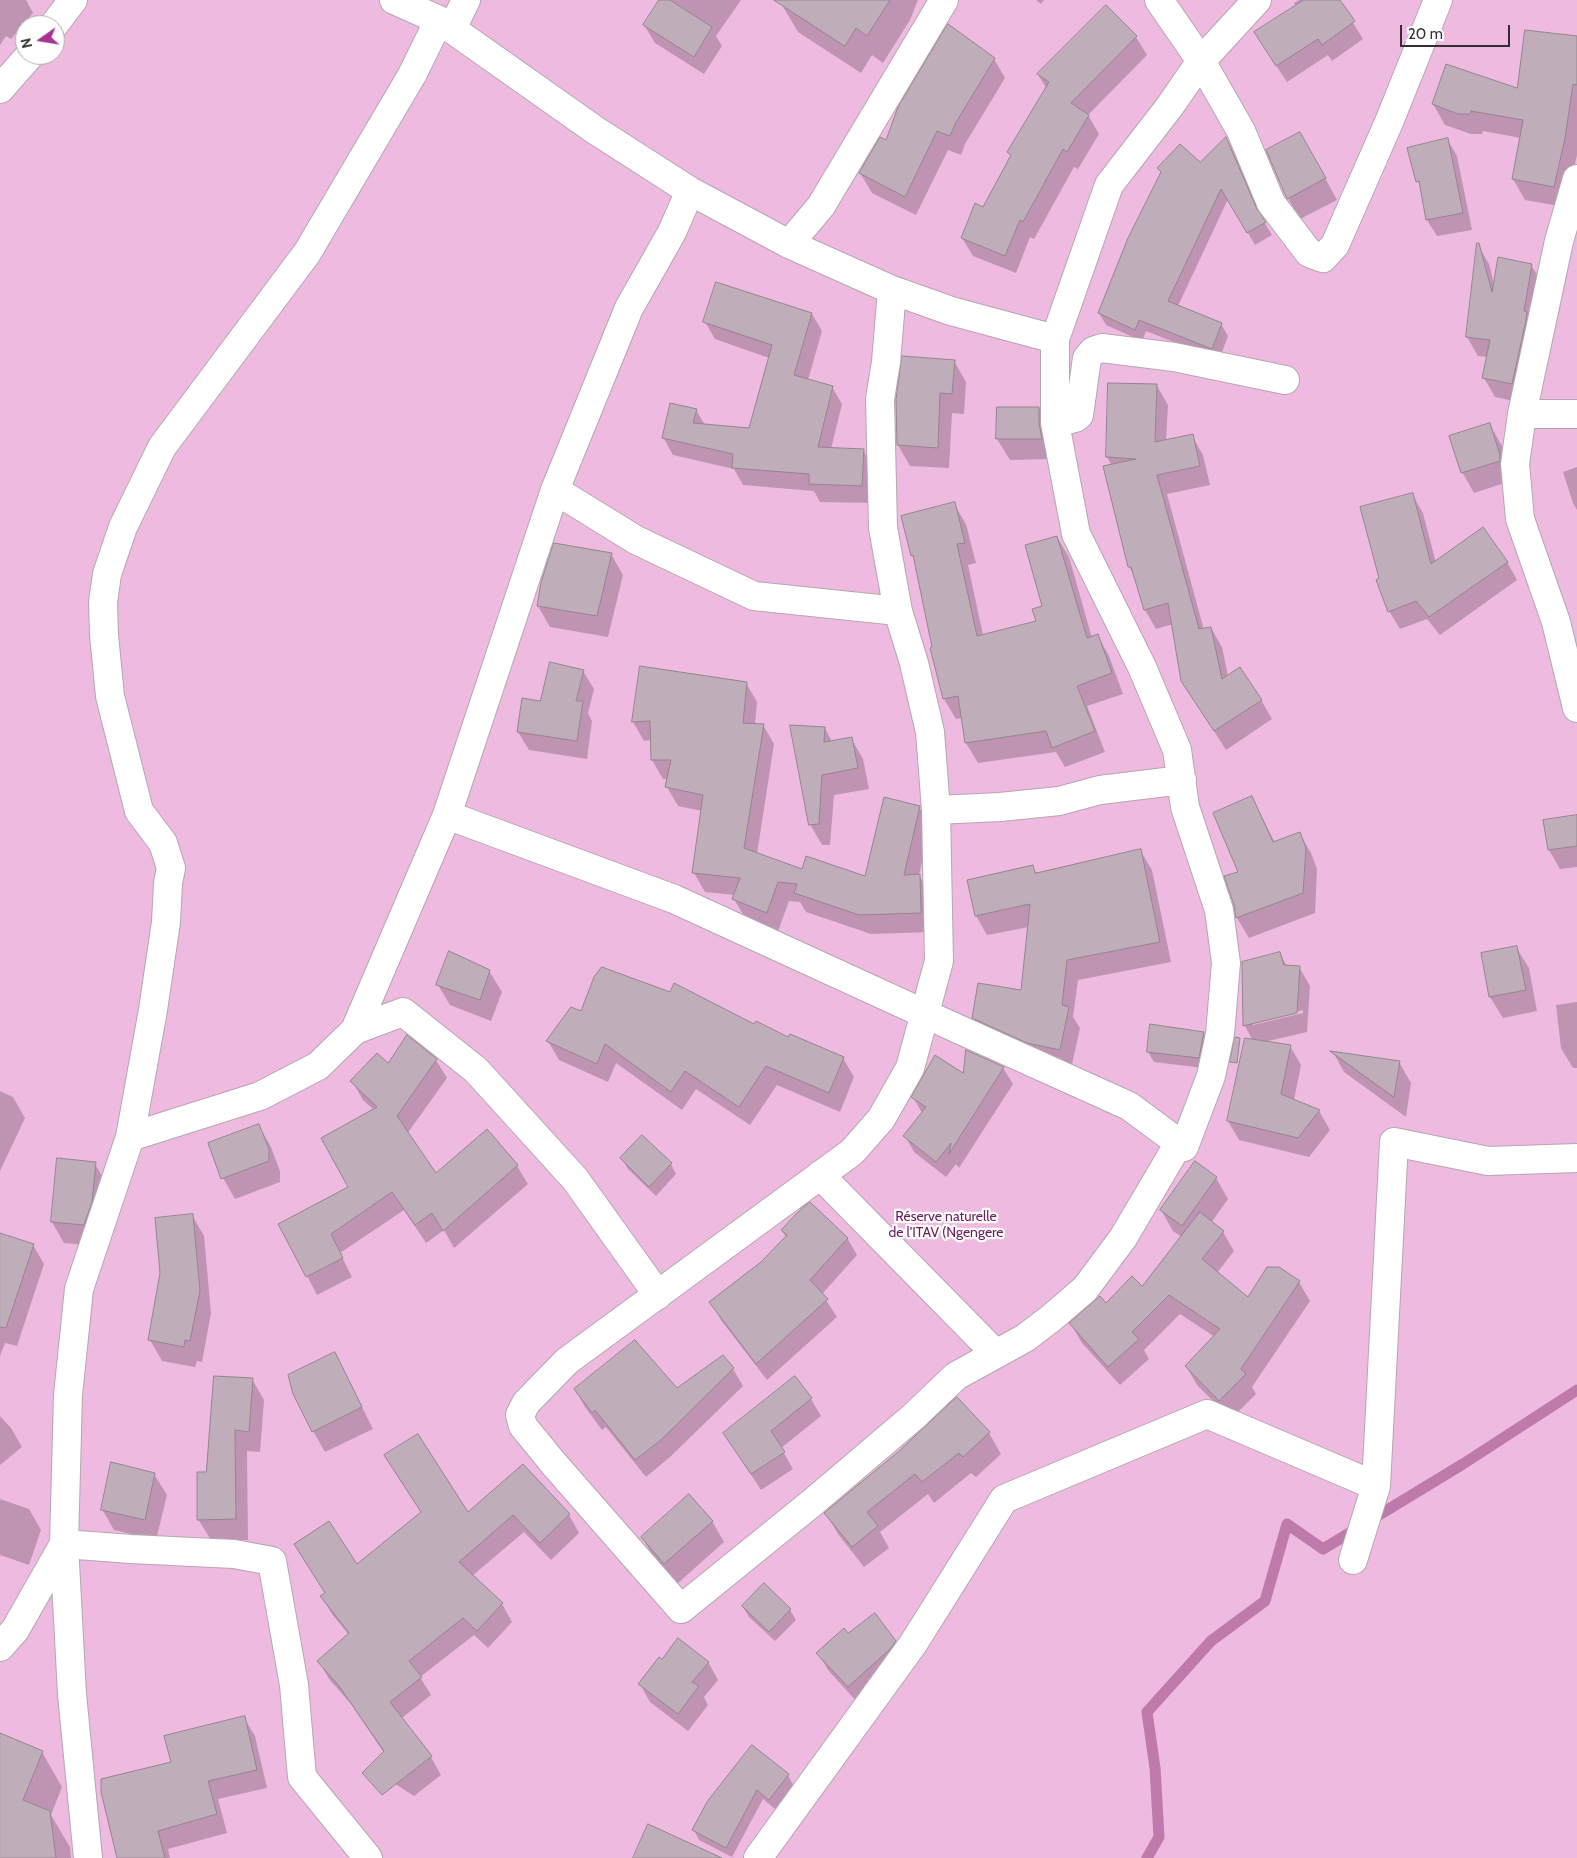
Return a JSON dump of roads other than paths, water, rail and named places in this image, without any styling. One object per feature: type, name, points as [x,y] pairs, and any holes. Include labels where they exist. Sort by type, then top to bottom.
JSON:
[{"type":"street","points":[[62,15],[73,0]]},
{"type":"street","points":[[394,0],[446,25],[595,130],[690,191],[789,244],[892,290],[951,311],[1056,339]]},
{"type":"street","points":[[88,1858],[72,1694],[64,1544],[68,1395],[79,1289],[130,1137],[153,1010],[166,922],[168,883],[172,868],[163,843],[139,811],[110,696],[103,602],[107,574],[123,527],[162,448],[307,253],[412,75],[446,25],[466,0]]},
{"type":"street","points":[[789,244],[821,206],[944,0]]},
{"type":"street","points":[[1159,0],[1201,61],[1241,132],[1271,203],[1309,253],[1323,258],[1335,245],[1389,122],[1438,0]]},
{"type":"street","points":[[447,815],[674,898],[1129,1106],[1184,1148],[1211,1076],[1220,1034],[1226,963],[1219,910],[1185,807],[1177,750],[1142,667],[1076,534],[1055,423],[1056,339],[1109,185],[1170,106],[1201,61],[1257,0]]},
{"type":"street","points":[[0,89],[21,65]]},
{"type":"street","points":[[1576,702],[1556,622],[1520,519],[1515,464],[1522,414],[1568,241],[1577,179]]},
{"type":"street","points":[[130,1137],[260,1096],[318,1066],[355,1030],[447,815],[555,490],[629,308],[672,232],[690,191]]},
{"type":"street","points":[[892,290],[886,362],[880,399],[883,528],[898,611],[914,663],[930,732],[936,810],[939,961],[910,1068],[881,1119],[852,1152],[567,1361],[526,1403],[520,1415],[523,1426],[681,1609],[813,1502],[913,1417],[956,1376],[1025,1338],[1085,1288],[1123,1238],[1179,1143]]},
{"type":"street","points":[[1055,423],[1075,418],[1079,415],[1087,358],[1093,351],[1102,348],[1174,357],[1285,380]]},
{"type":"street","points":[[1522,414],[1577,414]]},
{"type":"street","points":[[555,490],[636,540],[754,596],[898,611]]},
{"type":"street","points":[[936,810],[1000,808],[1059,801],[1100,790],[1182,780]]},
{"type":"street","points":[[355,1030],[403,1012],[476,1070],[576,1179],[658,1295]]},
{"type":"street","points":[[1353,1560],[1376,1486],[1394,1142],[1488,1160],[1577,1158]]},
{"type":"street","points":[[820,1175],[996,1354]]},
{"type":"street","points":[[758,1858],[913,1644],[1004,1499],[1207,1414],[1376,1486]]},
{"type":"street","points":[[0,1647],[16,1630],[64,1544]]},
{"type":"street","points":[[64,1544],[234,1554],[272,1561],[294,1686],[302,1777],[368,1858]]},
{"type":"waterway","points":[[1147,1858],[1159,1837],[1155,1768],[1147,1712],[1211,1641],[1265,1601],[1287,1524],[1323,1549],[1463,1464],[1577,1390]]},
{"type":"park label","name":"Réserve naturelle de l'ITAV (Ngengere","points":[[946,1226]]}]
